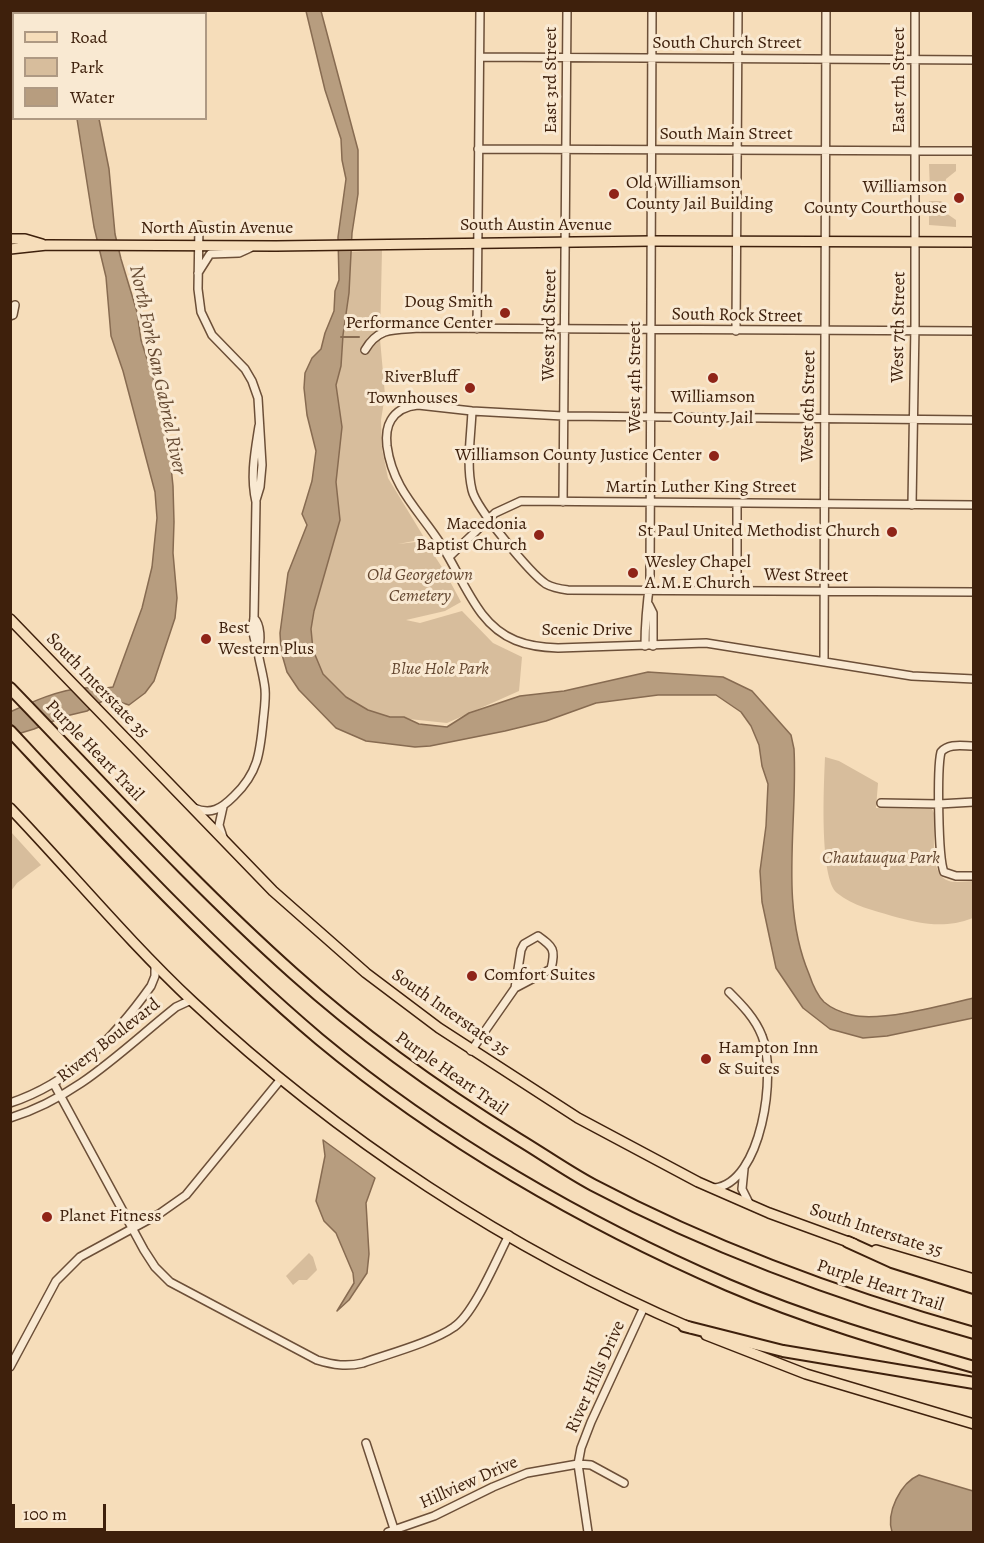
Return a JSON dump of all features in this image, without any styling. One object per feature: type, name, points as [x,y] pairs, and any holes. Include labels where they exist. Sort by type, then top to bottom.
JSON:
[{"type":"highway","name":"Purple Heart Trail","points":[[10,688],[244,929],[317,994],[420,1075],[592,1184],[694,1234],[852,1297],[974,1333]]},
{"type":"highway","points":[[10,731],[195,926],[240,969],[322,1041],[434,1124],[507,1170],[603,1225],[728,1285],[851,1330],[974,1367]]},
{"type":"highway","points":[[848,1242],[892,1262],[974,1288]]},
{"type":"highway","points":[[684,1326],[783,1351],[974,1383]]},
{"type":"main road","name":"North Austin Avenue","points":[[10,239],[25,239],[47,245]]},
{"type":"main road","name":"South Austin Avenue","points":[[387,244],[974,242]]},
{"type":"main road","name":"North Austin Avenue","points":[[10,249],[47,245],[387,244]]},
{"type":"main road","name":"South Interstate 35","points":[[10,619],[273,891],[366,973],[471,1050],[578,1118],[712,1188],[848,1242],[974,1279]]},
{"type":"main road","points":[[10,808],[192,1002],[281,1079],[360,1140],[424,1184],[564,1267],[684,1326],[806,1374],[974,1424]]},
{"type":"street","points":[[477,329],[480,10]]},
{"type":"street","name":"East 3rd Street","points":[[566,149],[567,10]]},
{"type":"street","name":"West 4th Street","points":[[649,646],[653,613],[649,605],[652,10]]},
{"type":"street","points":[[736,331],[738,10]]},
{"type":"street","name":"West 6th Street","points":[[824,662],[826,10]]},
{"type":"street","name":"East 7th Street","points":[[915,10],[915,150]]},
{"type":"street","name":"South Church Street","points":[[480,57],[974,60]]},
{"type":"street","name":"South Main Street","points":[[478,149],[974,151]]},
{"type":"street","name":"West 3rd Street","points":[[563,502],[566,149]]},
{"type":"street","name":"West 7th Street","points":[[912,505],[915,150]]},
{"type":"street","points":[[191,808],[205,812],[223,807],[244,786],[259,756],[265,690],[252,631],[256,502],[252,485],[259,426],[258,398],[252,381],[243,367],[217,341],[205,323],[199,300],[199,225]]},
{"type":"street","points":[[198,273],[210,254],[239,252],[260,244]]},
{"type":"street","points":[[10,316],[15,305]]},
{"type":"street","name":"South Rock Street","points":[[365,350],[374,337],[383,332],[421,328],[825,332],[974,331]]},
{"type":"street","name":"Scenic Drive","points":[[974,420],[563,416],[411,405],[397,412],[387,429],[388,452],[393,474],[409,501],[449,557],[472,601],[490,624],[510,640],[546,648],[706,643],[912,676],[974,679]]},
{"type":"street","name":"West Street","points":[[472,411],[471,488],[478,505],[488,520],[535,573],[550,586],[568,590],[974,592]]},
{"type":"street","name":"Martin Luther King Street","points":[[449,557],[495,513],[521,501],[974,505]]},
{"type":"street","points":[[737,503],[737,590]]},
{"type":"street","points":[[974,746],[951,746],[943,749],[940,756],[939,804],[940,859],[944,872],[949,875],[974,876]]},
{"type":"street","points":[[881,803],[974,802]]},
{"type":"street","points":[[223,807],[219,825],[225,842]]},
{"type":"street","points":[[471,1050],[515,988],[551,969],[554,954],[552,947],[538,936],[524,944],[520,950],[515,988]]},
{"type":"street","name":"Rivery Boulevard","points":[[10,1103],[54,1084],[92,1055],[116,1030],[151,986],[155,976],[155,964]]},
{"type":"street","points":[[729,992],[754,1020],[767,1054],[769,1075],[766,1108],[744,1168],[742,1189],[746,1200],[753,1206]]},
{"type":"street","name":"Rivery Boulevard","points":[[10,1118],[61,1096],[96,1074],[178,1006],[192,1002]]},
{"type":"street","points":[[10,1367],[63,1272],[80,1257],[166,1209],[186,1195],[281,1079]]},
{"type":"street","points":[[54,1084],[155,1267],[170,1282],[317,1359],[339,1366],[363,1363],[454,1327],[473,1303],[509,1235]]},
{"type":"street","points":[[712,1188],[729,1184],[744,1168]]},
{"type":"street","name":"River Hills Drive","points":[[588,1533],[578,1464],[584,1436],[644,1307]]},
{"type":"street","points":[[366,1443],[393,1532]]},
{"type":"street","name":"Hillview Drive","points":[[393,1532],[434,1516],[509,1479],[531,1472],[578,1464],[591,1465],[624,1484]]},
{"type":"green space","points":[[929,164],[956,164],[956,171],[946,179],[945,186],[940,191],[930,191]]},
{"type":"green space","points":[[929,201],[941,201],[943,211],[956,220],[956,227],[929,225]]},
{"type":"green space","name":"Blue Hole Park","points":[[382,250],[380,339],[385,395],[381,420],[382,449],[388,478],[425,539],[398,544],[425,541],[461,602],[445,611],[406,620],[420,623],[462,611],[493,643],[522,657],[519,691],[447,723],[390,717],[368,710],[346,697],[323,674],[313,650],[311,629],[314,611],[340,520],[336,482],[339,410],[336,385],[341,366],[345,252]]},
{"type":"green space","name":"Chautauqua Park","points":[[825,757],[839,761],[878,783],[876,808],[932,809],[935,815],[934,852],[938,871],[949,881],[973,881],[973,918],[943,924],[913,921],[863,907],[837,893],[831,884],[825,850]]},
{"type":"green space","points":[[11,832],[41,865],[17,883],[11,891]]},
{"type":"green space","points":[[309,1253],[313,1257],[317,1270],[307,1280],[299,1280],[293,1285],[286,1276]]},
{"type":"water","points":[[306,11],[321,11],[358,150],[358,194],[352,233],[349,293],[341,366],[336,385],[342,427],[336,482],[340,520],[311,629],[313,650],[323,674],[346,697],[368,710],[390,717],[404,717],[419,724],[447,727],[469,713],[520,696],[564,691],[648,672],[723,677],[752,691],[791,735],[795,777],[792,891],[795,919],[800,947],[819,996],[837,1010],[864,1017],[895,1015],[973,998],[973,1018],[887,1036],[863,1038],[830,1029],[803,1008],[776,968],[762,902],[760,871],[766,826],[768,784],[759,745],[751,726],[741,712],[716,695],[658,695],[596,703],[546,721],[505,731],[415,747],[366,741],[336,728],[299,690],[287,672],[281,651],[280,633],[288,573],[307,525],[302,514],[312,481],[316,451],[307,415],[305,373],[312,358],[321,349],[334,311],[335,291],[339,280],[338,237],[346,179],[341,139],[325,90]]},
{"type":"water","points":[[77,120],[99,120],[109,169],[115,234],[137,312],[141,340],[166,419],[173,486],[173,553],[177,598],[175,618],[154,681],[145,693],[129,705],[107,698],[87,711],[66,716],[11,736],[10,712],[65,691],[113,687],[142,608],[152,567],[157,518],[155,492],[123,371],[111,336],[106,277],[94,227]]},
{"type":"water","points":[[323,1140],[375,1178],[366,1203],[369,1254],[367,1273],[349,1300],[337,1311],[354,1283],[353,1273],[336,1233],[324,1221],[316,1201],[325,1156]]},
{"type":"water","points":[[919,1475],[973,1491],[973,1532],[892,1532],[891,1516],[896,1499],[906,1485]]},
{"type":"waterway","points":[[341,337],[359,337]]},
{"type":"place","name":"Old Williamson County Jail Building","points":[[614,194]]},
{"type":"place","name":"Williamson County Courthouse","points":[[959,198]]},
{"type":"place","name":"Doug Smith Performance Center","points":[[505,313]]},
{"type":"place","name":"Williamson County Jail","points":[[713,378]]},
{"type":"place","name":"RiverBluff Townhouses","points":[[470,388]]},
{"type":"place","name":"Williamson County Justice Center","points":[[714,456]]},
{"type":"place","name":"St Paul United Methodist Church","points":[[892,532]]},
{"type":"place","name":"Macedonia Baptist Church","points":[[539,535]]},
{"type":"place","name":"Wesley Chapel A.M.E Church","points":[[633,573]]},
{"type":"place","name":"Best Western Plus","points":[[206,639]]},
{"type":"place","name":"Comfort Suites","points":[[472,976]]},
{"type":"place","name":"Hampton Inn & Suites","points":[[706,1059]]},
{"type":"place","name":"Planet Fitness","points":[[47,1217]]},
{"type":"water label","name":"North Fork San Gabriel River","points":[[157,370]]},
{"type":"park label","name":"Old Georgetown Cemetery","points":[[420,586]]}]
